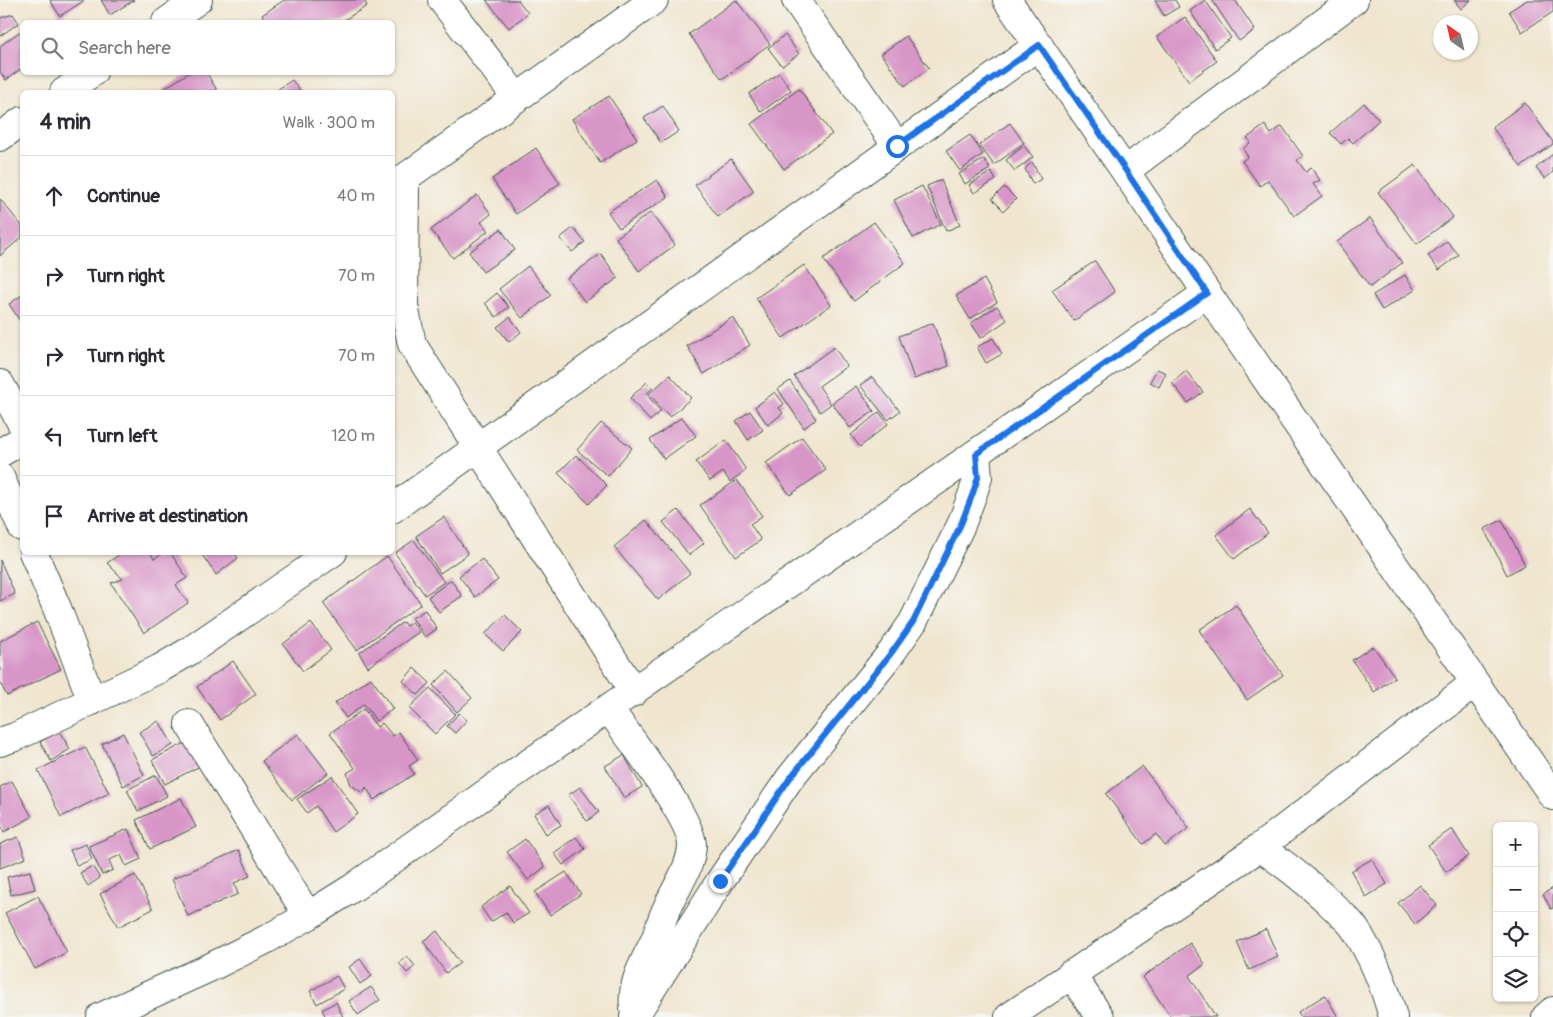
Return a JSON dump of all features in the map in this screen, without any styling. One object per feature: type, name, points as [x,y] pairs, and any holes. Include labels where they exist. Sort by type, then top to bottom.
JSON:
[{"type":"street","points":[[169,20],[198,0]]},
{"type":"street","points":[[442,0],[516,98]]},
{"type":"street","points":[[634,692],[478,447],[402,338],[404,306],[399,183],[654,0]]},
{"type":"street","points":[[796,0],[897,146]]},
{"type":"street","points":[[1007,0],[1553,796]]},
{"type":"street","points":[[1126,171],[1354,0]]},
{"type":"street","points":[[395,507],[1039,45]]},
{"type":"street","points":[[67,90],[89,75]]},
{"type":"street","points":[[0,137],[20,122]]},
{"type":"street","points":[[101,1017],[211,967],[308,916],[354,887],[1207,293]]},
{"type":"street","points":[[0,384],[20,420]]},
{"type":"street","points":[[0,453],[20,441]]},
{"type":"street","points":[[634,1016],[720,881],[790,778],[892,652],[913,622],[961,524],[973,493],[978,477],[976,454]]},
{"type":"street","points":[[0,477],[20,522]]},
{"type":"street","points":[[34,555],[57,608],[92,701]]},
{"type":"street","points":[[0,742],[159,669],[188,652],[329,555]]},
{"type":"street","points":[[1009,1017],[1260,847],[1475,683]]},
{"type":"street","points":[[609,708],[668,794],[689,830],[692,844],[689,864],[667,908],[656,938],[635,984],[632,997],[634,1016]]},
{"type":"street","points":[[189,724],[308,916]]},
{"type":"street","points":[[1260,847],[1295,872],[1325,898],[1354,928],[1370,956],[1394,1017]]},
{"type":"street","points":[[1071,974],[1100,1017]]},
{"type":"street","points":[[1546,1017],[1553,1012]]},
{"type":"building","points":[[50,0],[85,0],[60,16]]},
{"type":"building","points":[[101,0],[134,0],[110,15]]},
{"type":"building","points":[[284,0],[364,0],[367,6],[344,20],[265,20],[262,15]]},
{"type":"building","points":[[486,0],[518,0],[528,13],[509,28]]},
{"type":"building","points":[[736,0],[770,44],[722,79],[689,34]]},
{"type":"building","points":[[1155,0],[1175,0],[1179,7],[1164,16]]},
{"type":"building","points":[[1205,0],[1231,38],[1215,49],[1190,11]]},
{"type":"building","points":[[1212,0],[1235,0],[1255,30],[1239,41]]},
{"type":"building","points":[[1454,0],[1471,0],[1461,9]]},
{"type":"building","points":[[1527,0],[1553,0],[1553,12],[1522,32],[1509,11]]},
{"type":"building","points":[[13,14],[19,23],[0,36],[0,18]]},
{"type":"building","points":[[1185,17],[1217,61],[1189,81],[1157,37]]},
{"type":"building","points":[[20,31],[20,70],[6,80],[0,72],[0,46]]},
{"type":"building","points":[[785,35],[799,54],[782,66],[768,48]]},
{"type":"building","points":[[906,36],[929,68],[905,86],[881,54]]},
{"type":"building","points":[[779,73],[791,90],[761,112],[749,94]]},
{"type":"building","points":[[185,75],[208,75],[217,90],[162,90]]},
{"type":"building","points":[[292,80],[300,90],[277,90]]},
{"type":"building","points":[[799,89],[832,134],[784,169],[751,124]]},
{"type":"building","points":[[609,96],[637,139],[600,163],[572,119]]},
{"type":"building","points":[[1364,103],[1379,120],[1353,143],[1348,138],[1341,144],[1330,133]]},
{"type":"building","points":[[1525,103],[1553,144],[1521,167],[1492,127]]},
{"type":"building","points":[[663,106],[679,131],[661,143],[644,118]]},
{"type":"building","points":[[1010,123],[1024,143],[994,165],[979,145]]},
{"type":"building","points":[[1265,125],[1271,134],[1282,126],[1303,156],[1297,160],[1306,172],[1311,168],[1320,180],[1313,184],[1322,196],[1294,216],[1268,180],[1260,186],[1242,161],[1248,157],[1243,149],[1251,142],[1247,138]]},
{"type":"building","points":[[970,135],[983,154],[960,171],[946,151]]},
{"type":"building","points":[[1024,146],[1033,157],[1015,171],[1006,160]]},
{"type":"building","points":[[536,148],[560,183],[516,214],[492,179]]},
{"type":"building","points":[[1553,154],[1553,172],[1545,179],[1536,168]]},
{"type":"building","points":[[731,159],[754,191],[718,217],[695,185]]},
{"type":"building","points":[[984,159],[990,169],[965,184],[959,174]]},
{"type":"building","points":[[1032,162],[1041,179],[1033,184],[1025,169]]},
{"type":"building","points":[[1415,165],[1453,217],[1417,244],[1378,192]]},
{"type":"building","points":[[991,172],[996,180],[974,193],[969,185]]},
{"type":"building","points":[[657,180],[668,197],[619,228],[608,212]]},
{"type":"building","points":[[941,180],[960,225],[946,231],[927,186]]},
{"type":"building","points":[[922,186],[941,224],[913,238],[894,200]]},
{"type":"building","points":[[1004,187],[1016,199],[1004,211],[992,199]]},
{"type":"building","points":[[477,195],[491,214],[481,222],[488,231],[453,258],[431,230]]},
{"type":"building","points":[[0,199],[20,224],[20,239],[0,256]]},
{"type":"building","points":[[651,212],[675,245],[639,271],[616,238]]},
{"type":"building","points":[[1370,218],[1402,263],[1370,287],[1337,242]]},
{"type":"building","points":[[874,222],[905,263],[854,301],[823,259]]},
{"type":"building","points":[[573,228],[585,242],[572,252],[560,238]]},
{"type":"building","points":[[501,229],[515,250],[483,272],[469,252]]},
{"type":"building","points":[[1447,241],[1459,255],[1439,270],[1428,256]]},
{"type":"building","points":[[601,254],[618,278],[585,302],[567,278]]},
{"type":"building","points":[[1095,261],[1115,292],[1074,321],[1052,290]]},
{"type":"building","points":[[804,265],[831,305],[783,338],[756,298]]},
{"type":"building","points":[[528,266],[551,295],[522,318],[499,289]]},
{"type":"building","points":[[1405,275],[1415,290],[1382,310],[1373,295]]},
{"type":"building","points":[[984,279],[997,302],[970,319],[956,296]]},
{"type":"building","points":[[497,293],[509,307],[496,317],[485,303]]},
{"type":"building","points":[[20,296],[20,321],[9,304]]},
{"type":"building","points":[[997,306],[1007,320],[981,338],[971,323]]},
{"type":"building","points":[[510,317],[521,332],[509,342],[497,327]]},
{"type":"building","points":[[733,317],[750,345],[704,374],[687,346]]},
{"type":"building","points":[[933,323],[949,366],[914,379],[899,336]]},
{"type":"building","points":[[993,338],[1002,354],[986,363],[977,347]]},
{"type":"building","points":[[834,347],[847,366],[819,386],[831,404],[820,412],[794,376]]},
{"type":"building","points":[[1157,369],[1166,373],[1159,387],[1150,382]]},
{"type":"building","points":[[1186,371],[1203,392],[1188,403],[1172,383]]},
{"type":"building","points":[[670,375],[691,398],[670,417],[649,394]]},
{"type":"building","points":[[872,377],[900,411],[888,420],[860,385]]},
{"type":"building","points":[[790,381],[816,419],[804,428],[778,389]]},
{"type":"building","points":[[647,382],[653,388],[646,394],[661,411],[650,421],[630,398]]},
{"type":"building","points":[[856,386],[874,411],[850,428],[832,403]]},
{"type":"building","points":[[775,392],[784,404],[779,408],[783,413],[768,425],[755,407]]},
{"type":"building","points":[[750,411],[763,430],[748,440],[736,421]]},
{"type":"building","points":[[879,412],[888,424],[860,447],[851,435]]},
{"type":"building","points":[[682,417],[696,436],[664,459],[650,440]]},
{"type":"building","points":[[601,423],[632,448],[608,476],[577,450]]},
{"type":"building","points":[[802,437],[826,470],[790,495],[766,463]]},
{"type":"building","points":[[726,440],[746,470],[730,482],[723,472],[710,481],[696,462]]},
{"type":"building","points":[[576,455],[607,485],[589,504],[558,473]]},
{"type":"building","points":[[737,480],[762,516],[750,524],[761,540],[736,557],[700,505]]},
{"type":"building","points":[[1250,509],[1268,533],[1234,559],[1216,535]]},
{"type":"building","points":[[678,510],[704,543],[689,555],[663,522]]},
{"type":"building","points":[[444,517],[468,554],[440,573],[416,536]]},
{"type":"building","points":[[646,520],[690,573],[658,600],[614,547]]},
{"type":"building","points":[[1502,520],[1525,565],[1507,575],[1484,529]]},
{"type":"building","points":[[414,540],[444,582],[425,595],[395,553]]},
{"type":"building","points":[[119,555],[152,555],[154,559],[160,555],[172,555],[187,578],[176,585],[188,603],[144,633],[111,583],[123,579],[107,563]]},
{"type":"building","points":[[202,555],[236,555],[238,558],[216,575]]},
{"type":"building","points":[[387,556],[421,604],[357,650],[323,603]]},
{"type":"building","points":[[482,559],[498,580],[475,597],[459,576]]},
{"type":"building","points":[[0,560],[15,594],[0,601]]},
{"type":"building","points":[[451,580],[462,596],[439,612],[428,597]]},
{"type":"building","points":[[1236,605],[1283,675],[1247,700],[1199,630]]},
{"type":"building","points":[[425,610],[437,629],[425,637],[412,618]]},
{"type":"building","points":[[505,615],[522,632],[503,651],[485,634]]},
{"type":"building","points":[[37,622],[61,669],[7,696],[0,683],[0,641]]},
{"type":"building","points":[[403,622],[406,626],[412,622],[419,632],[368,667],[359,653]]},
{"type":"building","points":[[311,623],[331,650],[303,671],[283,644]]},
{"type":"building","points":[[1373,646],[1395,677],[1374,692],[1352,660]]},
{"type":"building","points":[[233,661],[256,694],[220,720],[197,687]]},
{"type":"building","points":[[414,668],[430,683],[418,695],[403,681]]},
{"type":"building","points":[[448,671],[472,698],[457,712],[433,685]]},
{"type":"building","points":[[371,678],[393,709],[376,721],[364,704],[346,718],[335,703]]},
{"type":"building","points":[[430,688],[455,714],[435,734],[409,708]]},
{"type":"building","points":[[364,709],[377,727],[382,723],[393,736],[399,732],[418,760],[409,766],[414,774],[374,800],[366,787],[363,793],[351,785],[347,773],[355,768],[330,733]]},
{"type":"building","points":[[459,713],[467,720],[455,733],[447,726]]},
{"type":"building","points":[[159,721],[173,745],[153,756],[139,732]]},
{"type":"building","points":[[59,731],[70,749],[51,761],[40,742]]},
{"type":"building","points":[[123,733],[144,775],[123,786],[102,744]]},
{"type":"building","points":[[298,734],[328,773],[292,800],[262,761]]},
{"type":"building","points":[[187,742],[200,766],[165,784],[152,760]]},
{"type":"building","points":[[85,747],[109,793],[61,817],[38,770]]},
{"type":"building","points":[[624,755],[642,787],[624,798],[605,766]]},
{"type":"building","points":[[1142,766],[1189,828],[1165,846],[1156,834],[1143,844],[1106,794]]},
{"type":"building","points":[[156,775],[167,796],[138,811],[127,790]]},
{"type":"building","points":[[332,776],[358,814],[333,832],[316,806],[307,813],[297,799]]},
{"type":"building","points":[[12,781],[32,817],[4,832],[0,824],[0,787]]},
{"type":"building","points":[[580,787],[599,812],[587,821],[568,795]]},
{"type":"building","points":[[181,798],[196,827],[150,849],[136,820]]},
{"type":"building","points":[[549,805],[561,825],[546,834],[534,814]]},
{"type":"building","points":[[128,829],[141,859],[126,866],[121,855],[109,860],[113,870],[102,875],[89,846]]},
{"type":"building","points":[[1452,829],[1469,856],[1446,872],[1428,845]]},
{"type":"building","points":[[18,837],[26,858],[0,868],[0,844]]},
{"type":"building","points":[[576,837],[585,849],[563,865],[554,853]]},
{"type":"building","points":[[525,839],[545,867],[528,880],[507,852]]},
{"type":"building","points":[[86,844],[92,859],[77,866],[70,850]]},
{"type":"building","points":[[239,850],[250,876],[234,883],[238,894],[188,916],[172,879]]},
{"type":"building","points":[[1372,859],[1387,884],[1366,897],[1351,871]]},
{"type":"building","points":[[92,866],[100,878],[88,886],[80,873]]},
{"type":"building","points":[[30,871],[35,889],[11,895],[7,877]]},
{"type":"building","points":[[566,872],[581,894],[550,915],[535,892]]},
{"type":"building","points":[[135,875],[153,909],[118,927],[100,894]]},
{"type":"building","points":[[1420,885],[1437,905],[1415,924],[1398,903]]},
{"type":"building","points":[[510,886],[529,913],[513,923],[506,912],[491,922],[481,907]]},
{"type":"building","points":[[1553,888],[1553,908],[1551,909],[1543,894]]},
{"type":"building","points":[[38,896],[67,952],[35,969],[5,913]]},
{"type":"building","points":[[1266,929],[1278,957],[1249,970],[1237,942]]},
{"type":"building","points":[[437,931],[460,963],[446,973],[423,941]]},
{"type":"building","points":[[1190,943],[1205,964],[1189,976],[1216,1017],[1171,1017],[1143,977]]},
{"type":"building","points":[[407,956],[415,966],[407,973],[399,963]]},
{"type":"building","points":[[360,959],[372,976],[360,984],[349,967]]},
{"type":"building","points":[[337,976],[344,989],[317,1004],[310,991]]},
{"type":"building","points":[[371,987],[380,1000],[358,1015],[349,1001]]},
{"type":"building","points":[[1325,995],[1338,1017],[1301,1017],[1298,1012]]},
{"type":"building","points":[[336,1002],[343,1017],[326,1017],[322,1010]]},
{"type":"route","points":[[720,881],[790,778],[892,652],[913,622],[961,524],[973,493],[978,477],[976,454],[1207,293],[1039,45],[897,146]]}]
